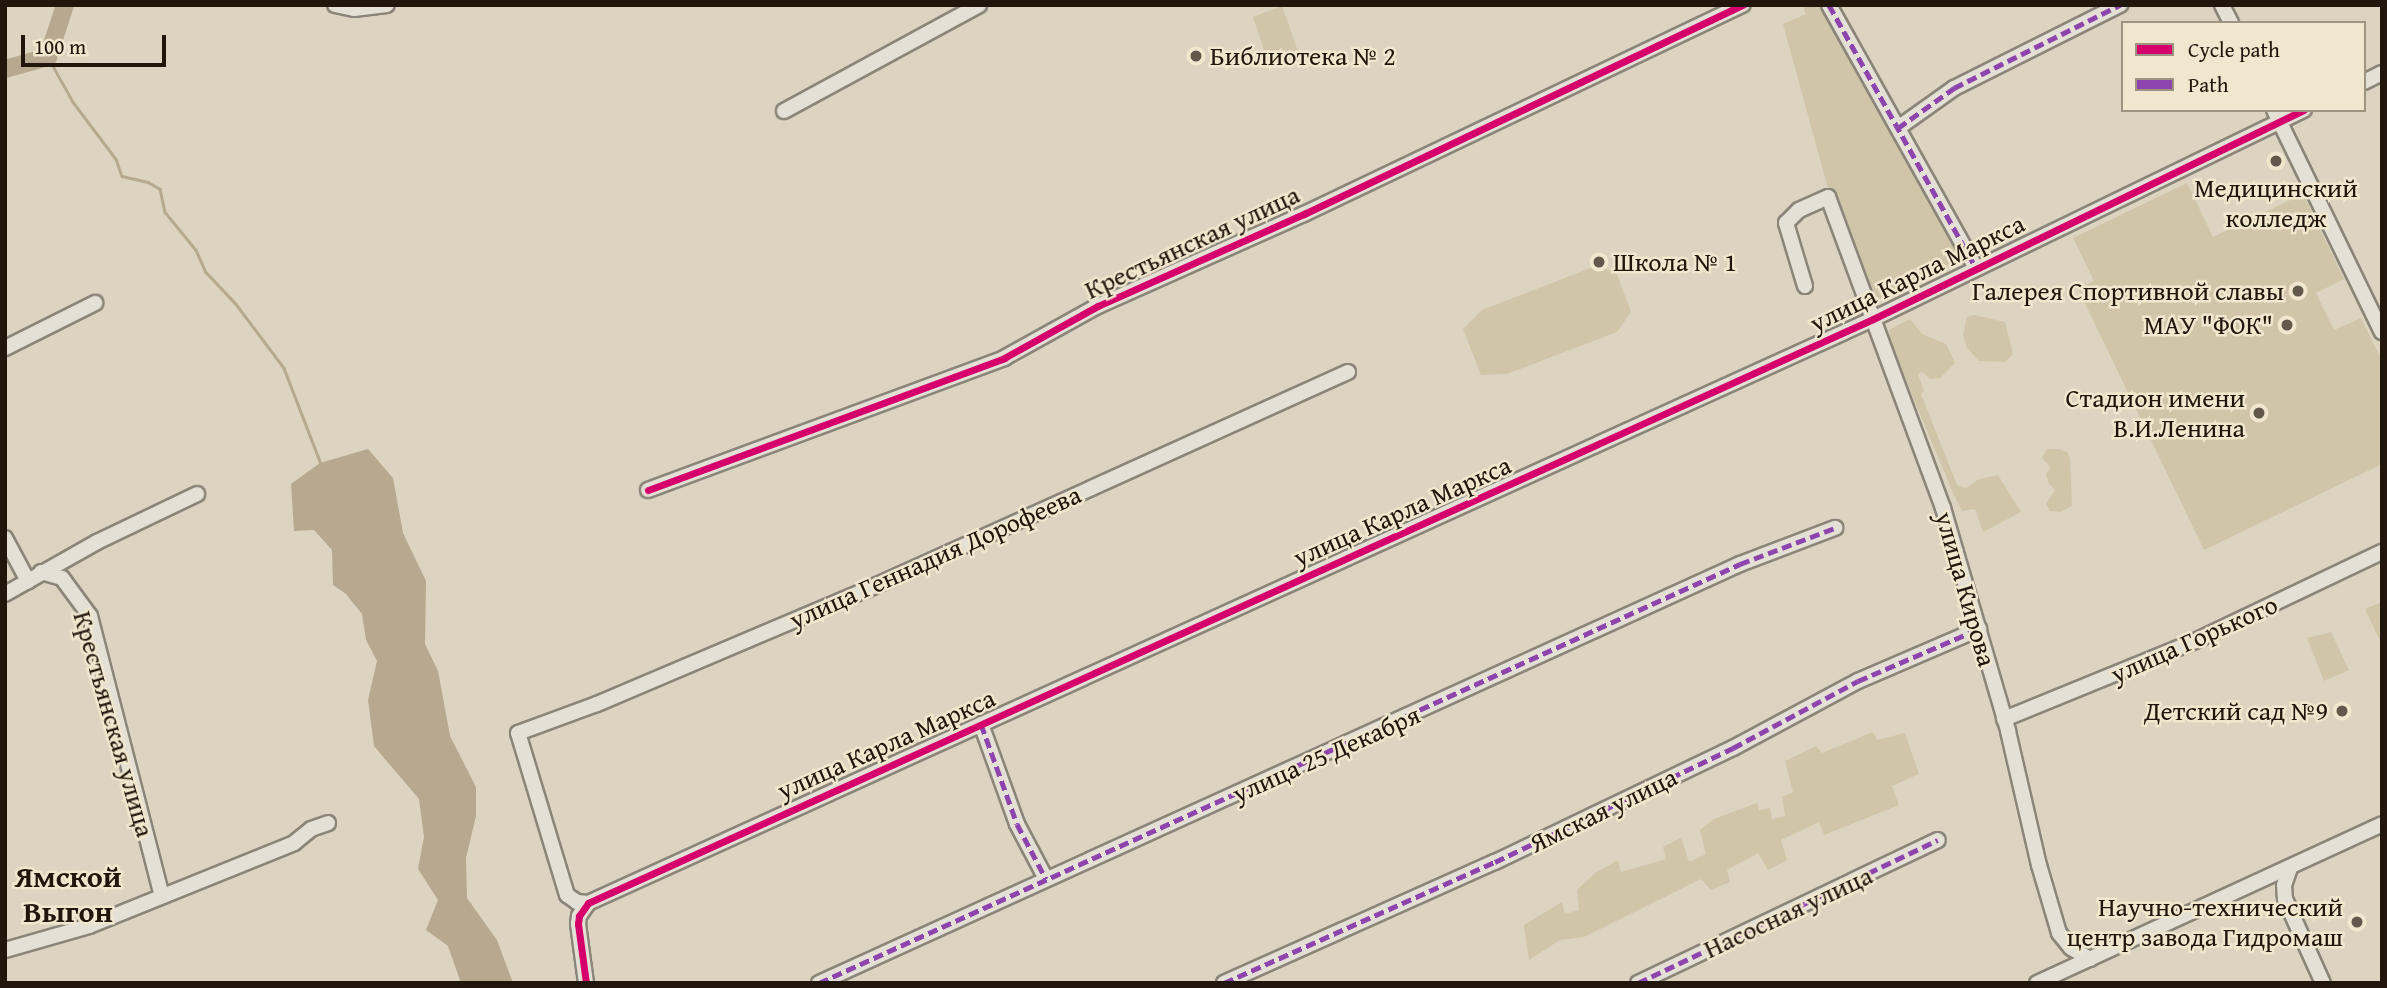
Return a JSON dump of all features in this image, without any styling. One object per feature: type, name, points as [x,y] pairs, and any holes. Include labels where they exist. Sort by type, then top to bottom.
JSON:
[{"type":"street","points":[[335,5],[354,9],[387,5]]},
{"type":"street","points":[[784,111],[979,5]]},
{"type":"street","name":"Крестьянская улица","points":[[648,490],[1004,358],[1098,306],[1304,214],[1743,5]]},
{"type":"street","points":[[1829,5],[1976,268]]},
{"type":"street","points":[[1898,128],[1954,88],[2119,5]]},
{"type":"street","points":[[2222,5],[2230,21]]},
{"type":"street","points":[[2366,81],[2382,73]]},
{"type":"street","name":"улица Карла Маркса","points":[[588,903],[1873,319],[2277,116],[2295,112]]},
{"type":"street","points":[[2277,116],[2382,332]]},
{"type":"street","name":"улица Кирова","points":[[1805,286],[1786,223],[1799,210],[1828,197],[1941,501],[1979,629],[2059,933],[2064,961],[2054,975]]},
{"type":"street","points":[[5,348],[95,303]]},
{"type":"street","name":"улица Геннадия Дорофеева","points":[[588,903],[577,902],[567,895],[518,733],[597,704],[866,590],[1348,372]]},
{"type":"street","points":[[5,594],[41,572],[197,494]]},
{"type":"street","name":"улица 25 Декабря","points":[[818,983],[1740,564],[1835,528]]},
{"type":"street","points":[[5,538],[28,581]]},
{"type":"street","name":"улица Горького","points":[[2004,719],[2195,641],[2382,552]]},
{"type":"street","name":"Крестьянская улица","points":[[41,572],[62,578],[90,616],[162,896]]},
{"type":"street","name":"Ямская улица","points":[[1224,983],[1495,862],[1733,748],[1858,681],[1979,629]]},
{"type":"street","points":[[981,724],[1017,824],[1045,879]]},
{"type":"street","points":[[5,950],[89,926],[293,843],[311,829],[328,823]]},
{"type":"street","points":[[2037,983],[2382,824]]},
{"type":"street","name":"Насосная улица","points":[[1638,983],[1938,841]]},
{"type":"street","points":[[2290,868],[2284,885],[2286,902],[2323,983]]},
{"type":"street","points":[[2254,884],[2272,888],[2286,902]]},
{"type":"street","points":[[586,983],[578,924],[579,916],[588,903]]},
{"type":"street","points":[[2059,933],[2071,948],[2090,958]]},
{"type":"shaded area","points":[[1803,5],[1821,5],[1961,249],[1962,258],[1956,265],[1871,303],[1830,196],[1783,24],[1806,14]]},
{"type":"shaded area","points":[[1282,6],[1299,54],[1269,64],[1253,17]]},
{"type":"shaded area","name":"Стадион имени В.И.Ленина","points":[[2187,183],[2213,237],[2303,194],[2344,279],[2316,293],[2334,330],[2361,318],[2382,361],[2382,464],[2204,550],[2078,289],[2094,281],[2073,238]]},
{"type":"shaded area","points":[[1596,266],[1616,272],[1631,312],[1617,332],[1507,374],[1481,375],[1463,329],[1482,310]]},
{"type":"shaded area","points":[[1974,315],[2005,322],[2013,354],[2005,362],[1979,361],[1967,348],[1963,335],[1967,317]]},
{"type":"shaded area","points":[[1910,319],[1922,334],[1946,344],[1955,363],[1940,378],[1930,379],[1922,372],[1918,374],[1924,391],[1921,394],[1957,485],[1966,488],[1979,479],[1998,475],[2021,512],[1983,532],[1975,509],[1962,511],[1953,493],[1890,342],[1889,330]]},
{"type":"shaded area","points":[[368,449],[393,478],[403,533],[426,581],[425,644],[438,671],[450,736],[476,787],[476,816],[466,858],[467,898],[497,940],[513,983],[461,983],[448,946],[426,930],[438,900],[418,869],[424,837],[419,799],[374,746],[368,700],[377,661],[366,640],[362,614],[346,594],[333,585],[332,550],[314,530],[294,531],[291,484],[320,463]]},
{"type":"shaded area","points":[[2047,449],[2067,452],[2070,458],[2072,506],[2061,512],[2050,511],[2046,504],[2055,490],[2049,484],[2046,474],[2051,468],[2042,458]]},
{"type":"shaded area","points":[[2382,602],[2382,645],[2365,609]]},
{"type":"shaded area","points":[[2331,632],[2349,670],[2324,681],[2307,638]]},
{"type":"shaded area","points":[[1873,732],[1877,740],[1905,733],[1919,774],[1892,786],[1899,805],[1824,835],[1819,822],[1781,840],[1787,860],[1768,870],[1758,853],[1727,870],[1730,882],[1711,890],[1701,879],[1584,937],[1560,940],[1529,960],[1524,925],[1562,902],[1565,914],[1579,910],[1577,890],[1595,873],[1618,860],[1621,872],[1666,859],[1663,847],[1681,838],[1689,862],[1706,854],[1700,830],[1714,819],[1757,803],[1759,810],[1770,808],[1772,819],[1785,816],[1782,797],[1793,792],[1785,761],[1816,746],[1822,753]]},
{"type":"waterway","points":[[5,69],[48,57],[65,5]]},
{"type":"waterway","points":[[48,57],[73,102],[116,159],[122,176],[148,182],[160,189],[165,212],[196,250],[206,272],[236,304],[284,368],[321,464]]},
{"type":"marked path","points":[[1829,5],[1976,268]]},
{"type":"marked path","points":[[1898,128],[1954,88],[2120,5]]},
{"type":"marked path","points":[[819,983],[1740,564],[1835,528]]},
{"type":"marked path","points":[[1224,983],[1495,862],[1733,748],[1858,681],[1979,629]]},
{"type":"marked path","points":[[981,724],[1017,824],[1046,879]]},
{"type":"marked path","points":[[1638,983],[1938,840]]},
{"type":"cycle path","points":[[648,490],[1004,358],[1098,306],[1304,214],[1743,5]]},
{"type":"cycle path","points":[[586,983],[578,924],[579,916],[588,903],[1873,319],[2300,112]]},
{"type":"place","name":"Библиотека № 2","points":[[1196,56]]},
{"type":"place","name":"Медицинский колледж","points":[[2276,161]]},
{"type":"place","name":"Школа № 1","points":[[1599,262]]},
{"type":"place","name":"Галерея Спортивной славы","points":[[2298,291]]},
{"type":"place","name":"МАУ \"ФОК\"","points":[[2287,325]]},
{"type":"place","name":"Стадион имени В.И.Ленина","points":[[2259,413]]},
{"type":"place","name":"Детский сад №9","points":[[2342,711]]},
{"type":"place","name":"Научно-технический центр завода Гидромаш","points":[[2357,922]]},
{"type":"district","name":"Ямской Выгон","points":[[68,893]]}]
